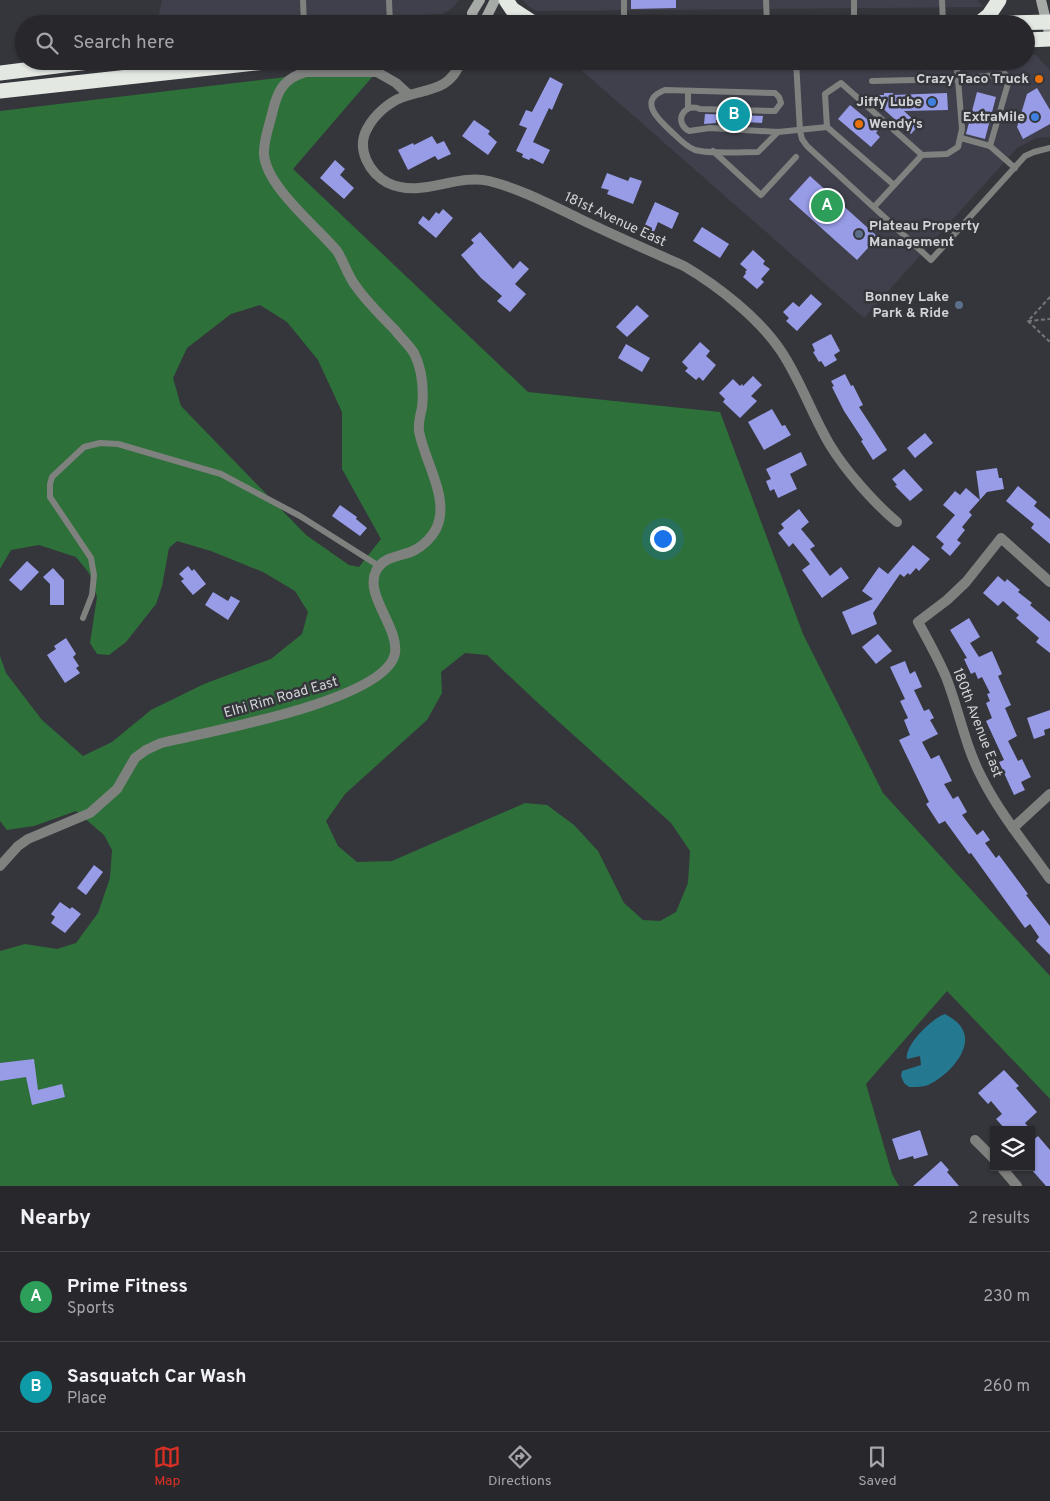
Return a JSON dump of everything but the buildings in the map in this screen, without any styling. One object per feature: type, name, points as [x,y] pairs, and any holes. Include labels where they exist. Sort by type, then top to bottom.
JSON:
[{"type":"highway","points":[[506,0],[512,9],[521,15]]},
{"type":"highway","points":[[990,15],[999,0]]},
{"type":"highway","points":[[1035,29],[1049,30]]},
{"type":"highway","points":[[1035,36],[1049,30]]},
{"type":"highway","points":[[0,73],[24,70]]},
{"type":"highway","points":[[0,91],[192,70]]},
{"type":"street","points":[[472,15],[480,0]]},
{"type":"street","points":[[488,15],[495,0]]},
{"type":"street","points":[[1041,0],[1049,30]]},
{"type":"street","name":"181st Avenue East","points":[[458,70],[449,81],[439,88],[402,97],[381,111],[367,129],[362,145],[364,154],[370,166],[378,175],[392,184],[412,189],[477,179],[503,185],[532,196],[684,266],[703,278],[734,301],[780,350],[802,387],[839,459],[867,492],[897,522]]},
{"type":"street","points":[[378,566],[393,557],[414,551],[420,547],[436,530],[441,514],[439,496],[419,431],[424,386],[420,367],[414,353],[405,341],[354,284],[337,252],[279,188],[270,175],[266,164],[265,147],[277,94],[287,81],[296,75],[306,72],[376,72],[396,83],[409,95]]},
{"type":"street","name":"180th Avenue East","points":[[1050,582],[1001,538],[966,582],[947,600],[918,622],[934,650],[946,677],[972,758],[981,777],[1013,828],[1050,880]]},
{"type":"street","name":"Elhi Rim Road East","points":[[0,866],[18,846],[28,839],[90,813],[117,789],[132,762],[146,750],[162,743],[269,718],[340,696],[372,681],[383,673],[391,664],[395,649],[394,640],[373,582],[378,566]]},
{"type":"street","points":[[1013,828],[1050,794]]},
{"type":"street","points":[[975,1140],[990,1155]]},
{"type":"street","points":[[1004,1171],[1017,1186]]},
{"type":"lane","points":[[303,0],[304,15]]},
{"type":"lane","points":[[389,0],[390,15]]},
{"type":"lane","points":[[624,0],[624,15]]},
{"type":"lane","points":[[766,0],[767,15]]},
{"type":"lane","points":[[854,0],[854,15]]},
{"type":"lane","points":[[942,0],[943,15]]},
{"type":"lane","points":[[797,70],[802,139],[807,146],[931,260],[1026,156],[1050,148]]},
{"type":"lane","points":[[894,185],[827,127],[825,94],[841,83],[922,155],[947,154],[958,147],[961,138],[962,129],[957,70]]},
{"type":"lane","points":[[872,81],[958,79],[1005,74],[1009,80],[990,146]]},
{"type":"lane","points":[[778,132],[758,152],[701,152],[688,147],[655,116],[652,107],[654,98],[661,92],[688,91],[775,93],[779,96],[781,102],[778,109],[772,112],[688,108],[684,110],[681,118],[682,126],[689,131],[710,128],[778,132],[827,127]]},
{"type":"lane","points":[[688,91],[688,108]]},
{"type":"lane","points":[[961,138],[990,146],[1015,168]]},
{"type":"lane","points":[[713,152],[761,195],[796,157]]},
{"type":"lane","points":[[874,207],[922,155]]},
{"type":"lane","points":[[83,618],[92,594],[94,575],[90,558],[50,497],[50,484],[52,477],[84,447],[100,443],[118,444],[221,474],[300,516],[378,566]]},
{"type":"path","points":[[1028,322],[1050,297]]},
{"type":"path","points":[[1028,322],[1050,319]]},
{"type":"path","points":[[1028,322],[1050,342]]},
{"type":"shaded area","points":[[162,0],[459,0],[452,8],[442,14],[159,15]]},
{"type":"shaded area","points":[[523,0],[977,0],[984,7],[537,11],[528,6]]},
{"type":"shaded area","points":[[1036,55],[1050,70],[1050,137],[1036,138],[1017,148],[864,318],[581,70],[1035,70]]},
{"type":"green space","points":[[332,70],[378,70],[293,169],[528,392],[720,412],[803,634],[883,793],[1050,976],[1050,1099],[947,991],[866,1084],[892,1174],[899,1186],[0,1186],[0,951],[25,944],[57,949],[76,943],[98,913],[110,878],[112,850],[104,835],[76,811],[34,826],[7,830],[0,821],[0,656],[6,673],[42,720],[83,756],[112,742],[151,710],[204,684],[271,659],[302,634],[308,612],[295,591],[263,572],[211,551],[177,541],[169,548],[162,586],[156,604],[126,642],[109,655],[97,654],[90,643],[97,597],[89,573],[76,557],[39,545],[11,550],[0,569],[0,111]],"holes":[[[260,305],[287,322],[318,360],[342,412],[342,469],[381,539],[359,567],[349,565],[306,535],[181,406],[173,378],[187,348],[231,314]],[[465,653],[487,655],[671,823],[690,851],[688,883],[676,912],[660,921],[643,920],[624,903],[598,851],[574,825],[547,805],[525,803],[392,861],[357,862],[338,846],[326,821],[345,794],[427,720],[442,693],[441,672]]]},
{"type":"water","points":[[945,1014],[959,1024],[963,1030],[965,1041],[963,1049],[954,1065],[940,1078],[925,1086],[909,1087],[904,1083],[901,1076],[902,1071],[921,1065],[920,1056],[907,1059],[907,1053],[920,1033],[933,1021]]},
{"type":"place","name":"Crazy Taco Truck","points":[[1039,79]]},
{"type":"place","name":"Jiffy Lube","points":[[932,102]]},
{"type":"place","name":"Sasquatch Car Wash","points":[[734,115]]},
{"type":"place","name":"ExtraMile","points":[[1035,117]]},
{"type":"place","name":"Wendy's","points":[[859,124]]},
{"type":"place","name":"Prime Fitness","points":[[827,206]]},
{"type":"place","name":"Plateau Property Management","points":[[859,234]]},
{"type":"place","name":"Bonney Lake Park & Ride","points":[[959,305]]}]
